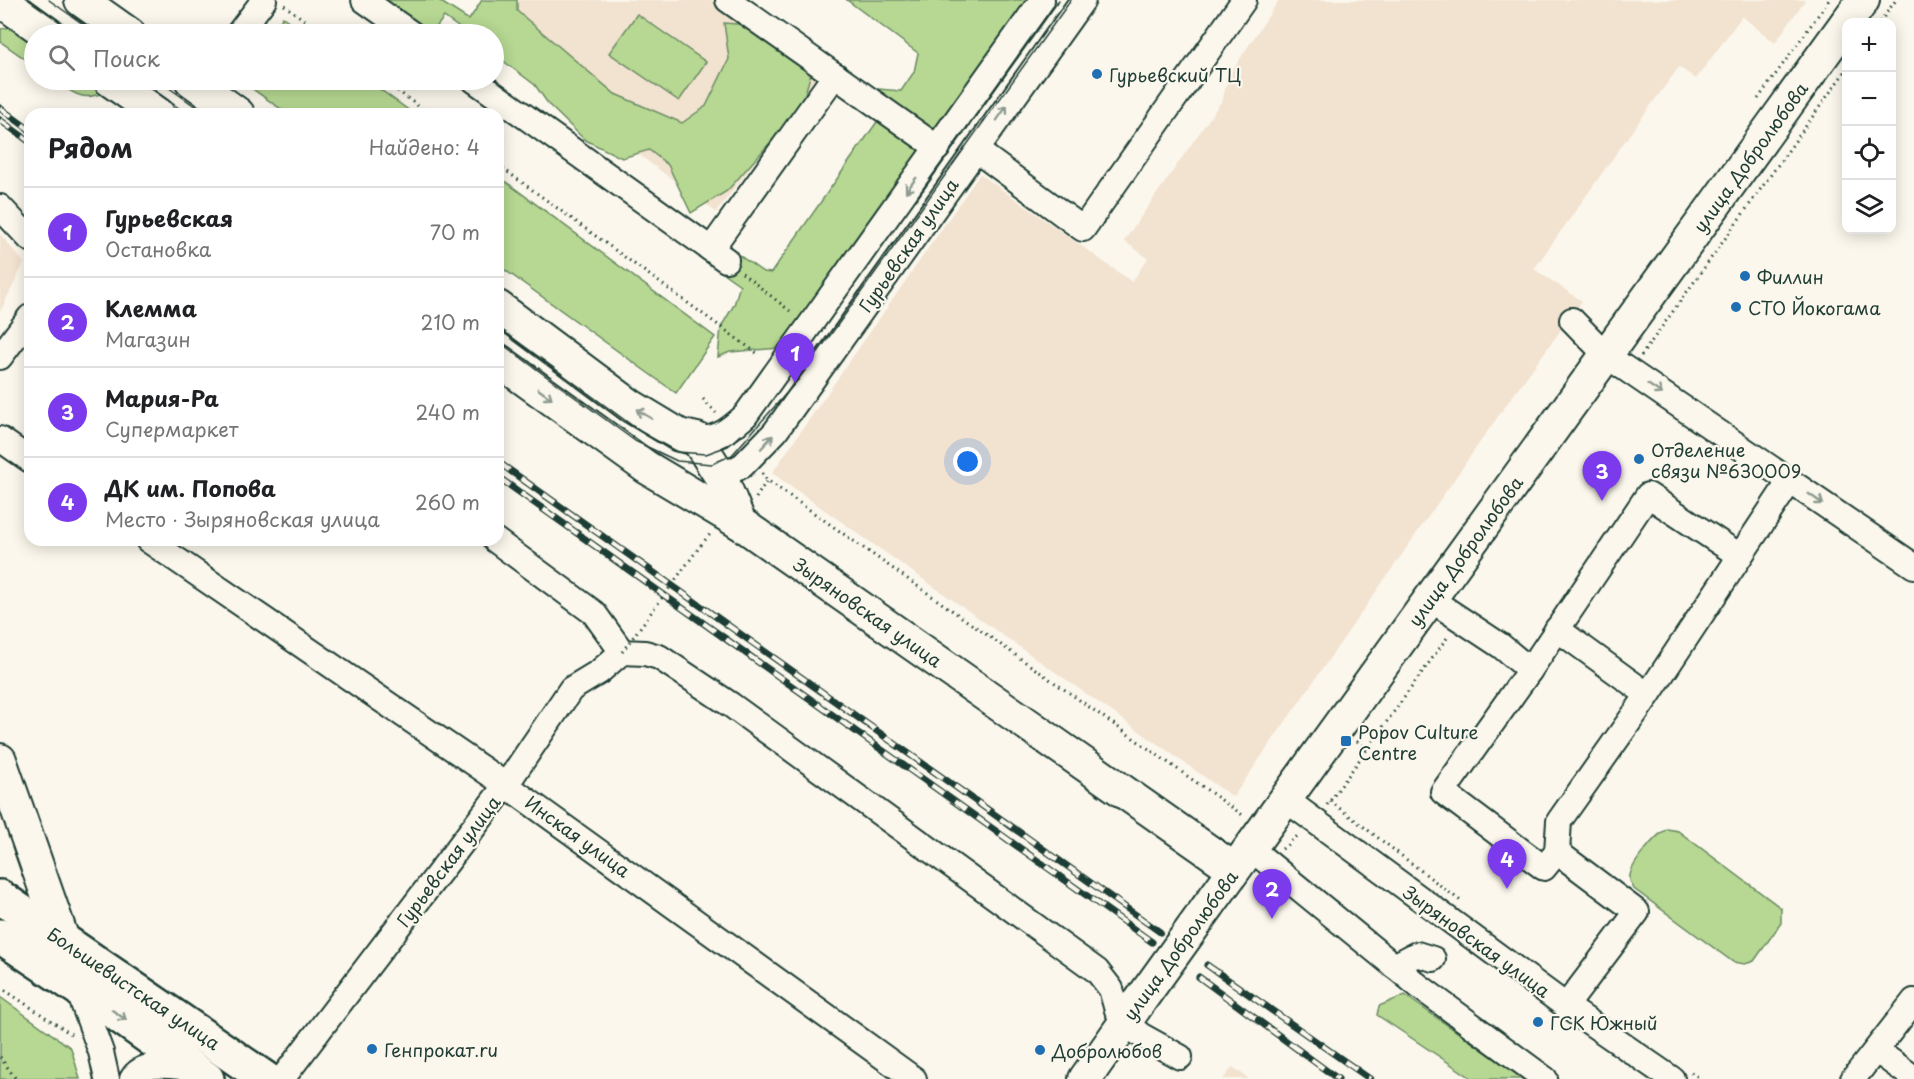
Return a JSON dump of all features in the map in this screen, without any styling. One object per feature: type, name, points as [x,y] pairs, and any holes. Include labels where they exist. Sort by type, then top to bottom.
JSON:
[{"type":"highway","name":"Большевистская улица","points":[[0,897],[266,1079]]},
{"type":"highway","name":"Большевистская улица","points":[[0,936],[200,1074]]},
{"type":"main road","points":[[0,0],[34,24]]},
{"type":"main road","points":[[81,0],[115,24]]},
{"type":"main road","name":"улица Добролюбова","points":[[1850,18],[1863,0]]},
{"type":"main road","name":"улица Добролюбова","points":[[1085,1079],[1209,904],[1250,860],[1285,800],[1842,30]]},
{"type":"main road","points":[[124,90],[150,108]]},
{"type":"main road","points":[[209,90],[231,108]]},
{"type":"main road","points":[[504,312],[630,406],[679,435],[697,439],[721,477],[740,523]]},
{"type":"main road","name":"Зыряновская улица","points":[[504,364],[646,467],[740,523],[1250,860]]},
{"type":"main road","points":[[646,467],[694,478],[721,477]]},
{"type":"main road","points":[[0,760],[23,821],[38,874],[63,939],[77,987]]},
{"type":"street","points":[[246,24],[264,0]]},
{"type":"street","points":[[364,0],[398,24]]},
{"type":"street","points":[[728,0],[938,148]]},
{"type":"street","name":"Гурьевская улица","points":[[697,439],[710,439],[730,429],[745,416],[1042,0]]},
{"type":"street","name":"Гурьевская улица","points":[[721,477],[751,458],[775,432],[1083,0]]},
{"type":"street","points":[[976,150],[1083,229],[1244,0]]},
{"type":"street","points":[[488,90],[719,254],[835,75]]},
{"type":"street","points":[[0,207],[24,233]]},
{"type":"street","points":[[1572,320],[1607,356],[1914,566]]},
{"type":"street","points":[[0,357],[24,325]]},
{"type":"street","points":[[0,439],[24,456]]},
{"type":"street","points":[[1740,556],[1648,495],[1530,670],[1443,792],[1544,868],[1557,852],[1559,820],[1648,695],[1790,481]]},
{"type":"street","name":"Инская улица","points":[[157,546],[507,784],[914,1079]]},
{"type":"street","points":[[503,546],[594,613],[622,652],[645,653],[659,657],[731,705],[1097,971],[1111,989],[1117,1010],[1132,1012],[1142,1036],[1180,1057]]},
{"type":"street","points":[[1430,599],[1530,670]]},
{"type":"street","points":[[1557,629],[1648,695]]},
{"type":"street","name":"Гурьевская улица","points":[[282,1079],[507,784],[571,688],[599,672],[622,652]]},
{"type":"street","name":"Зыряновская улица","points":[[1285,800],[1566,1006],[1672,1079]]},
{"type":"street","points":[[1557,852],[1637,912],[1566,1006]]},
{"type":"street","points":[[1250,860],[1545,1079]]},
{"type":"street","points":[[1394,966],[1417,954],[1433,959]]},
{"type":"street","points":[[77,987],[101,1052],[107,1079]]},
{"type":"street","points":[[1853,1079],[1914,1001]]},
{"type":"street","points":[[1877,1051],[1914,1078]]},
{"type":"street","points":[[132,1079],[140,1070],[149,1067],[200,1074]]},
{"type":"path","points":[[277,0],[309,24]]},
{"type":"path","points":[[1883,18],[1896,0]]},
{"type":"path","points":[[397,90],[421,108]]},
{"type":"path","points":[[504,169],[758,354]]},
{"type":"path","points":[[719,254],[790,311]]},
{"type":"path","points":[[703,399],[730,429]]},
{"type":"path","points":[[751,458],[767,480],[1244,816]]},
{"type":"path","points":[[622,652],[700,545]]},
{"type":"path","points":[[1250,860],[1315,822],[1461,619]]},
{"type":"path","points":[[0,987],[101,1052]]},
{"type":"path","points":[[0,1057],[16,1079]]},
{"type":"shaded area","points":[[485,0],[715,0],[821,76],[716,212],[504,54],[504,24],[491,24]]},
{"type":"shaded area","points":[[1279,0],[1805,0],[1775,43],[1742,16],[1696,79],[1679,67],[1642,117],[1534,269],[1582,301],[1501,412],[1233,797],[772,473],[980,174],[1132,282],[1148,258],[1124,241],[1223,99],[1228,77]]},
{"type":"shaded area","points":[[0,234],[24,263],[0,312]]},
{"type":"shaded area","points":[[1233,1067],[1249,1079],[1223,1079]]},
{"type":"green space","points":[[374,0],[438,0],[469,20],[482,0],[517,0],[517,11],[615,94],[682,123],[706,106],[729,59],[724,23],[751,25],[811,73],[801,108],[727,191],[691,213],[668,165],[649,150],[622,158],[585,140],[549,105],[535,85],[504,62],[504,24],[454,24],[444,17],[439,24],[409,24]]},
{"type":"green space","points":[[847,0],[1029,0],[780,348],[730,352],[718,357],[721,327],[734,305],[740,285],[719,270],[715,253],[729,248],[763,272],[771,273],[879,119],[879,89],[901,91],[914,72],[918,53]]},
{"type":"green space","points":[[637,14],[706,62],[679,101],[609,53]]},
{"type":"green space","points":[[283,17],[293,24],[278,24]]},
{"type":"green space","points":[[18,25],[24,30],[24,58],[1,42],[1,29]]},
{"type":"green space","points":[[69,90],[103,90],[106,92],[90,96],[78,95]]},
{"type":"green space","points":[[254,90],[381,90],[406,108],[280,108]]},
{"type":"green space","points":[[504,180],[715,337],[676,393],[504,269]]},
{"type":"green space","points":[[1667,829],[1678,831],[1781,908],[1781,923],[1754,961],[1745,964],[1733,962],[1634,889],[1630,882],[1633,867],[1650,844]]},
{"type":"green space","points":[[1405,995],[1524,1079],[1473,1079],[1377,1015],[1379,1006]]},
{"type":"green space","points":[[0,997],[71,1048],[80,1079],[0,1079]]},
{"type":"tram line","points":[[31,0],[64,24]]},
{"type":"tram line","points":[[49,0],[83,24]]},
{"type":"tram line","points":[[916,200],[1059,0]]},
{"type":"tram line","points":[[504,345],[635,441],[677,461],[712,464],[732,455],[798,380],[1071,0]]},
{"type":"tram line","points":[[154,90],[179,108]]},
{"type":"tram line","points":[[172,90],[198,108]]},
{"type":"tram line","points":[[504,331],[641,432],[677,452],[706,454],[728,446],[740,435]]},
{"type":"railway","points":[[0,108],[24,126]]},
{"type":"railway","points":[[0,120],[24,138]]},
{"type":"railway","points":[[504,466],[1160,932]]},
{"type":"railway","points":[[504,481],[1152,942]]},
{"type":"railway","points":[[1207,965],[1370,1079]]},
{"type":"railway","points":[[1199,977],[1338,1079]]},
{"type":"place","name":"Гурьевский ТЦ","points":[[1097,74]]},
{"type":"place","name":"Филлин","points":[[1745,276]]},
{"type":"place","name":"СТО Йокогама","points":[[1736,307]]},
{"type":"place","name":"Гурьевская","points":[[795,383]]},
{"type":"place","name":"Отделение связи №630009","points":[[1639,459]]},
{"type":"place","name":"Мария-Ра","points":[[1602,501]]},
{"type":"place","name":"Popov Culture Centre","points":[[1346,741]]},
{"type":"place","name":"ДК им. Попова","points":[[1507,889]]},
{"type":"place","name":"Клемма","points":[[1272,919]]},
{"type":"place","name":"ГСК Южный","points":[[1538,1022]]},
{"type":"place","name":"Генпрокат.ru","points":[[372,1049]]},
{"type":"place","name":"Добролюбов","points":[[1040,1050]]}]
